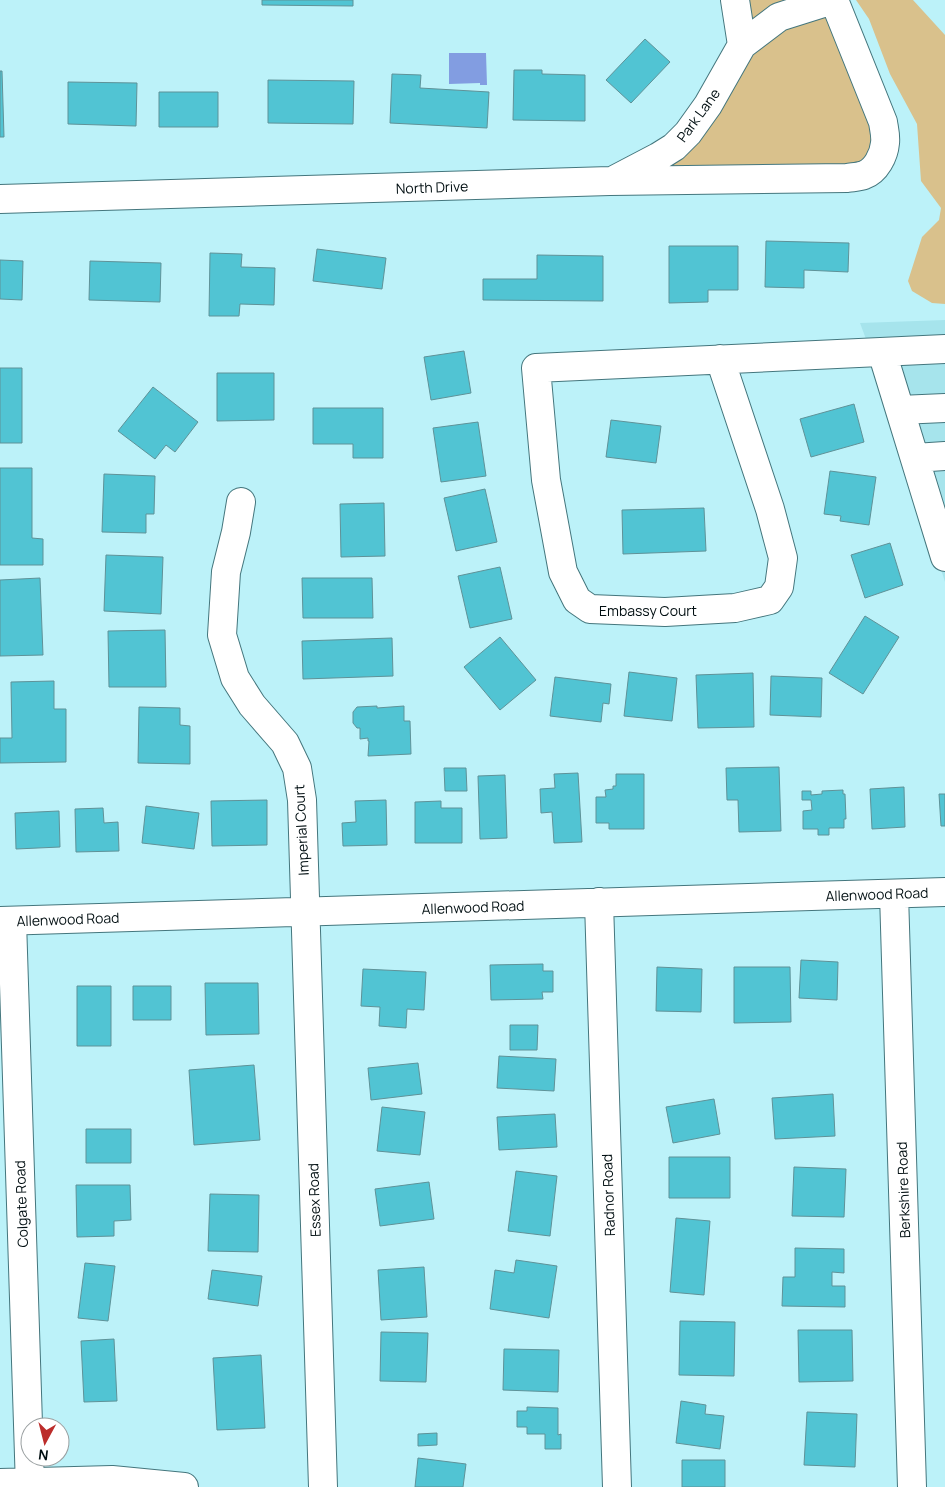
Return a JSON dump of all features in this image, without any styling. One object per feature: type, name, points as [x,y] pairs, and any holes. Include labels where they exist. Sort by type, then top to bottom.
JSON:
[{"type":"street","points":[[736,0],[742,45]]},
{"type":"street","points":[[742,45],[778,17],[833,0]]},
{"type":"street","name":"North Drive","points":[[0,199],[610,181],[847,178],[864,175],[871,172],[883,154],[885,133],[833,0]]},
{"type":"street","name":"Park Lane","points":[[610,181],[658,158],[674,147],[688,133],[708,105],[742,45]]},
{"type":"street","name":"Embassy Court","points":[[720,359],[770,509],[783,558],[779,587],[770,600],[735,608],[665,612],[590,609],[577,600],[563,572],[546,480],[536,368],[720,359],[945,349]]},
{"type":"street","points":[[882,352],[915,458],[938,509],[945,557]]},
{"type":"street","points":[[900,410],[945,408]]},
{"type":"street","points":[[915,458],[945,456]]},
{"type":"street","name":"Imperial Court","points":[[241,502],[226,572],[222,635],[235,678],[252,705],[285,743],[297,768],[302,800],[305,912]]},
{"type":"street","name":"Allenwood Road","points":[[6,921],[945,892]]},
{"type":"street","name":"Berkshire Road","points":[[894,894],[912,1487]]},
{"type":"street","name":"Radnor Road","points":[[599,902],[617,1487]]},
{"type":"street","name":"Essex Road","points":[[305,912],[323,1487]]},
{"type":"street","name":"Colgate Road","points":[[6,921],[30,1485]]},
{"type":"street","points":[[0,1483],[30,1485],[112,1480],[184,1487]]},
{"type":"shaded area","points":[[735,0],[834,0],[883,122],[877,166],[610,181],[658,157],[742,45]]},
{"type":"shaded area","points":[[856,0],[913,0],[945,35],[945,304],[932,303],[912,291],[908,281],[922,237],[939,220],[941,208],[921,181],[917,124],[890,74],[869,19]]},
{"type":"shaded area","points":[[945,320],[945,582],[882,382],[860,323]]},
{"type":"water","points":[[449,53],[486,53],[487,85],[480,85],[480,83],[449,84]]},
{"type":"building","points":[[262,0],[353,0],[353,6],[262,5]]},
{"type":"building","points":[[645,39],[670,62],[631,103],[606,80]]},
{"type":"building","points":[[514,70],[542,70],[542,74],[585,75],[585,121],[513,120]]},
{"type":"building","points":[[0,71],[2,71],[4,137],[0,137]]},
{"type":"building","points":[[392,74],[421,75],[420,88],[489,92],[487,128],[390,123]]},
{"type":"building","points":[[268,80],[354,81],[353,124],[268,123]]},
{"type":"building","points":[[68,82],[137,83],[136,126],[68,124]]},
{"type":"building","points":[[159,92],[218,92],[218,127],[159,127]]},
{"type":"building","points":[[766,241],[849,243],[848,272],[804,270],[804,288],[765,287]]},
{"type":"building","points":[[669,246],[738,246],[738,290],[708,290],[708,302],[669,303]]},
{"type":"building","points":[[317,249],[386,258],[382,289],[313,281]]},
{"type":"building","points":[[210,253],[242,254],[241,267],[275,268],[274,305],[240,304],[239,316],[209,316]]},
{"type":"building","points":[[537,255],[603,256],[603,301],[483,300],[483,279],[537,279]]},
{"type":"building","points":[[0,260],[23,261],[22,300],[0,299]]},
{"type":"building","points":[[90,261],[161,263],[160,302],[89,300]]},
{"type":"building","points":[[464,351],[471,393],[431,400],[424,357]]},
{"type":"building","points":[[0,368],[22,368],[22,443],[0,443]]},
{"type":"building","points":[[217,373],[274,373],[274,420],[217,421]]},
{"type":"building","points":[[153,387],[198,422],[175,452],[166,445],[155,459],[118,431]]},
{"type":"building","points":[[854,404],[864,442],[811,457],[800,419]]},
{"type":"building","points":[[313,408],[383,408],[383,458],[353,458],[353,444],[313,444]]},
{"type":"building","points":[[611,420],[661,426],[656,463],[606,457]]},
{"type":"building","points":[[478,422],[486,476],[441,482],[433,428]]},
{"type":"building","points":[[0,468],[32,468],[32,538],[43,539],[43,565],[0,565]]},
{"type":"building","points":[[830,471],[876,477],[869,525],[840,521],[841,516],[824,514]]},
{"type":"building","points":[[104,474],[155,476],[154,514],[146,514],[146,533],[102,532]]},
{"type":"building","points":[[485,489],[497,542],[456,551],[444,498]]},
{"type":"building","points":[[384,503],[385,556],[341,557],[340,504]]},
{"type":"building","points":[[704,508],[706,551],[623,554],[622,510]]},
{"type":"building","points":[[890,543],[903,585],[865,598],[851,555]]},
{"type":"building","points":[[106,555],[163,557],[161,614],[104,611]]},
{"type":"building","points":[[500,567],[512,619],[470,628],[458,576]]},
{"type":"building","points":[[40,578],[43,655],[0,656],[0,580]]},
{"type":"building","points":[[302,578],[372,578],[373,618],[303,618]]},
{"type":"building","points":[[865,616],[899,637],[863,694],[829,673]]},
{"type":"building","points":[[165,630],[166,687],[109,687],[108,631]]},
{"type":"building","points":[[500,637],[536,680],[500,710],[464,667]]},
{"type":"building","points":[[392,638],[393,676],[303,679],[302,641]]},
{"type":"building","points":[[629,672],[677,678],[672,721],[624,716]]},
{"type":"building","points":[[753,673],[754,727],[698,728],[696,675]]},
{"type":"building","points":[[771,676],[822,678],[821,717],[770,715]]},
{"type":"building","points":[[555,677],[611,684],[609,704],[603,703],[601,722],[550,716]]},
{"type":"building","points":[[54,681],[54,709],[66,709],[66,762],[0,763],[0,738],[12,738],[11,682]]},
{"type":"building","points":[[377,706],[377,708],[404,706],[404,721],[410,721],[411,754],[368,756],[368,738],[360,739],[360,728],[357,728],[353,723],[353,712],[357,707]]},
{"type":"building","points":[[139,707],[180,708],[180,725],[190,726],[190,764],[138,763]]},
{"type":"building","points":[[779,767],[781,831],[739,832],[738,800],[727,800],[726,768]]},
{"type":"building","points":[[444,768],[466,768],[467,791],[445,791]]},
{"type":"building","points":[[578,773],[582,842],[554,843],[552,812],[541,813],[540,789],[555,788],[554,774]]},
{"type":"building","points":[[616,774],[644,774],[644,829],[609,829],[609,823],[596,823],[596,797],[606,797],[605,790],[613,789],[613,786],[616,786]]},
{"type":"building","points":[[505,775],[507,838],[480,839],[478,776]]},
{"type":"building","points":[[904,787],[905,827],[872,829],[870,789]]},
{"type":"building","points":[[843,790],[843,794],[845,794],[846,819],[844,819],[844,828],[829,828],[829,835],[818,835],[818,829],[803,829],[803,811],[812,810],[811,800],[802,800],[802,791],[811,791],[811,795],[822,794],[822,791]]},
{"type":"building","points":[[939,794],[945,794],[945,826],[941,826]]},
{"type":"building","points":[[267,800],[267,845],[212,846],[211,801]]},
{"type":"building","points":[[386,800],[387,845],[343,846],[342,823],[356,822],[355,801]]},
{"type":"building","points":[[441,801],[441,808],[462,808],[462,843],[415,843],[415,802]]},
{"type":"building","points":[[146,806],[199,813],[194,849],[142,843]]},
{"type":"building","points":[[103,808],[104,823],[118,822],[119,851],[76,852],[75,809]]},
{"type":"building","points":[[59,811],[60,847],[16,849],[15,813]]},
{"type":"building","points":[[801,960],[838,962],[837,1000],[799,998]]},
{"type":"building","points":[[543,964],[543,971],[553,971],[553,992],[542,992],[543,999],[491,1000],[490,965]]},
{"type":"building","points":[[657,967],[702,969],[701,1012],[656,1011]]},
{"type":"building","points":[[734,967],[790,967],[791,1022],[734,1023]]},
{"type":"building","points":[[363,969],[426,972],[424,1010],[407,1009],[406,1028],[379,1026],[380,1007],[361,1006]]},
{"type":"building","points":[[205,983],[258,983],[259,1034],[206,1035]]},
{"type":"building","points":[[77,986],[111,986],[111,1046],[77,1046]]},
{"type":"building","points":[[133,986],[171,986],[171,1020],[133,1020]]},
{"type":"building","points":[[510,1025],[538,1025],[537,1050],[510,1050]]},
{"type":"building","points":[[499,1056],[556,1059],[554,1091],[497,1088]]},
{"type":"building","points":[[418,1063],[422,1094],[371,1100],[368,1068]]},
{"type":"building","points":[[254,1065],[260,1140],[194,1145],[189,1070]]},
{"type":"building","points":[[833,1094],[835,1136],[775,1139],[772,1098]]},
{"type":"building","points":[[714,1099],[720,1134],[673,1143],[666,1107]]},
{"type":"building","points":[[382,1107],[425,1112],[420,1155],[377,1151]]},
{"type":"building","points":[[555,1114],[557,1147],[499,1150],[497,1117]]},
{"type":"building","points":[[86,1129],[131,1129],[131,1163],[86,1163]]},
{"type":"building","points":[[669,1157],[730,1157],[730,1198],[669,1198]]},
{"type":"building","points":[[794,1167],[846,1169],[844,1217],[792,1216]]},
{"type":"building","points":[[516,1171],[557,1176],[550,1236],[508,1231]]},
{"type":"building","points":[[429,1182],[434,1219],[380,1226],[375,1189]]},
{"type":"building","points":[[76,1185],[130,1185],[131,1220],[114,1221],[114,1236],[77,1237]]},
{"type":"building","points":[[210,1194],[259,1195],[258,1252],[208,1251]]},
{"type":"building","points":[[676,1218],[710,1221],[704,1295],[670,1292]]},
{"type":"building","points":[[795,1248],[844,1249],[844,1273],[832,1272],[832,1286],[845,1286],[845,1307],[782,1306],[783,1277],[795,1277]]},
{"type":"building","points":[[516,1260],[557,1266],[549,1318],[490,1309],[495,1270],[514,1273]]},
{"type":"building","points":[[85,1263],[115,1266],[108,1321],[78,1318]]},
{"type":"building","points":[[424,1267],[427,1317],[381,1320],[378,1270]]},
{"type":"building","points":[[212,1270],[262,1276],[258,1306],[208,1299]]},
{"type":"building","points":[[680,1321],[735,1322],[734,1376],[679,1375]]},
{"type":"building","points":[[798,1330],[852,1330],[853,1381],[799,1382]]},
{"type":"building","points":[[381,1332],[428,1333],[426,1382],[380,1381]]},
{"type":"building","points":[[114,1339],[117,1401],[84,1402],[81,1341]]},
{"type":"building","points":[[504,1349],[559,1350],[558,1392],[503,1390]]},
{"type":"building","points":[[261,1355],[265,1428],[217,1430],[213,1358]]},
{"type":"building","points":[[681,1401],[706,1405],[705,1414],[724,1416],[720,1449],[676,1443]]},
{"type":"building","points":[[527,1407],[558,1408],[558,1435],[561,1434],[561,1449],[545,1449],[545,1434],[527,1434],[527,1427],[517,1427],[517,1411],[527,1411]]},
{"type":"building","points":[[807,1412],[857,1414],[855,1467],[804,1465]]},
{"type":"building","points":[[437,1433],[437,1445],[418,1446],[418,1434]]},
{"type":"building","points":[[418,1458],[466,1464],[463,1487],[415,1487]]},
{"type":"building","points":[[682,1460],[725,1460],[725,1487],[682,1487]]}]
